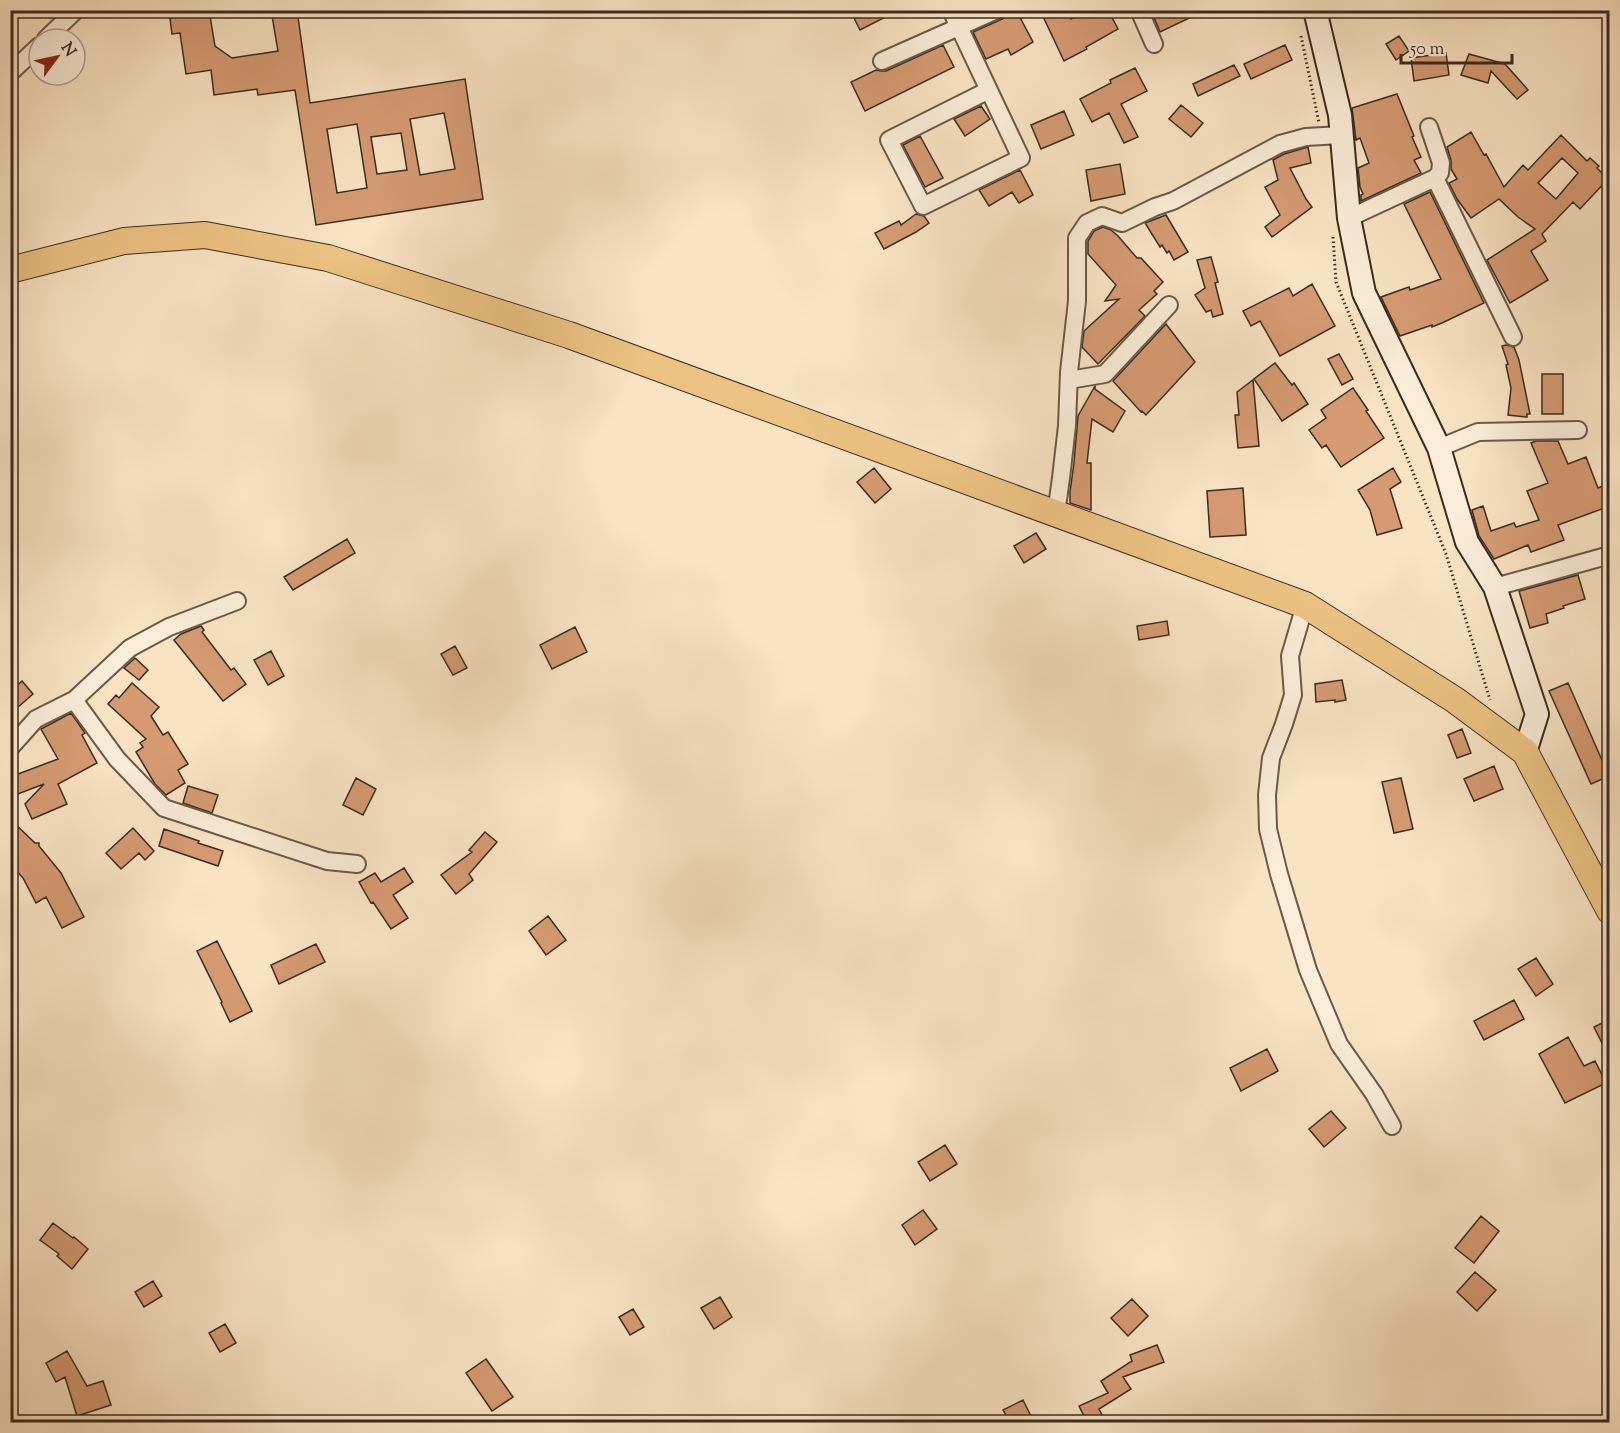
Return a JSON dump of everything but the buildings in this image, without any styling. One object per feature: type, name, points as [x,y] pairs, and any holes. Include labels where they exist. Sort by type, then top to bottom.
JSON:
[{"type":"main road","points":[[1315,10],[1340,115],[1349,218],[1364,292],[1439,448],[1467,542],[1495,587],[1537,714],[1525,752]]},
{"type":"main road","points":[[10,270],[124,241],[205,235],[328,258],[569,335],[1305,605],[1455,700],[1525,752],[1610,911]]},
{"type":"street","points":[[58,27],[76,10]]},
{"type":"street","points":[[951,10],[989,90],[1021,158],[923,206],[889,140],[989,90]]},
{"type":"street","points":[[882,61],[997,10]]},
{"type":"street","points":[[1139,10],[1154,44]]},
{"type":"street","points":[[10,73],[27,57]]},
{"type":"street","points":[[1349,218],[1435,178],[1440,173],[1441,163],[1429,127]]},
{"type":"street","points":[[1056,514],[1064,457],[1077,301],[1077,238],[1087,224],[1102,216],[1122,223],[1173,201],[1280,144],[1306,137],[1341,135]]},
{"type":"street","points":[[1435,178],[1513,337]]},
{"type":"street","points":[[1069,380],[1105,374],[1169,305]]},
{"type":"street","points":[[1439,448],[1478,432],[1578,430]]},
{"type":"street","points":[[1495,587],[1610,555]]},
{"type":"street","points":[[10,748],[36,719],[74,700],[130,648],[169,627],[237,601]]},
{"type":"street","points":[[1305,605],[1290,656],[1293,695],[1271,758],[1267,795],[1268,829],[1308,970],[1340,1044],[1374,1094],[1392,1126]]},
{"type":"street","points":[[74,700],[117,759],[164,808],[327,861],[357,864]]}]
